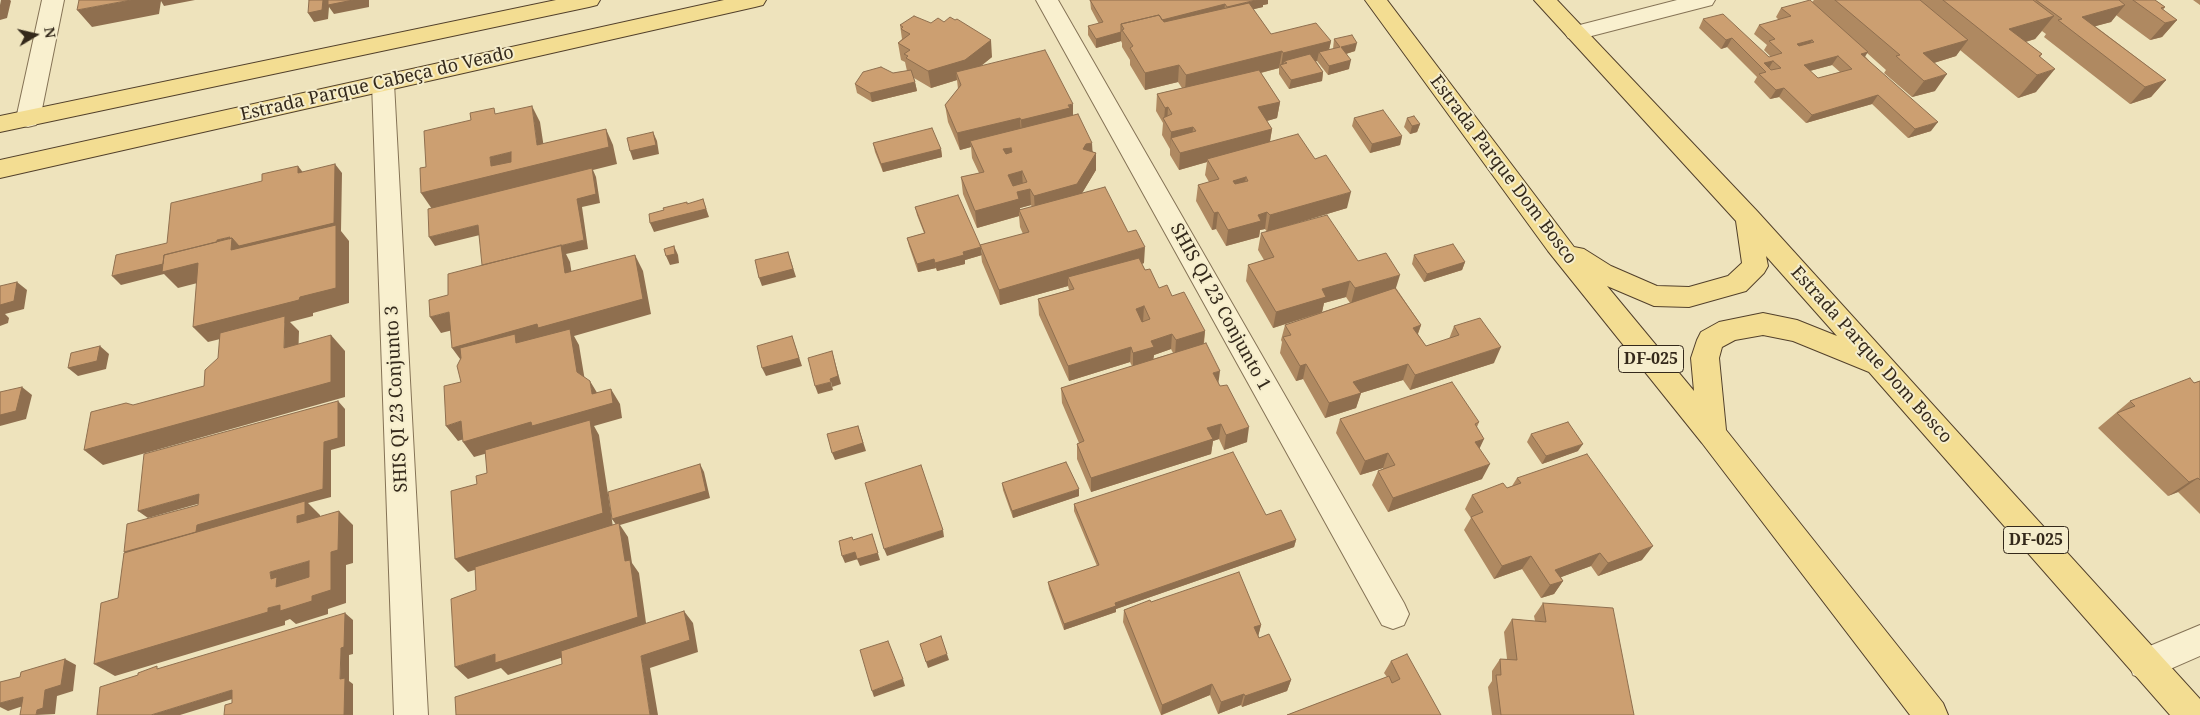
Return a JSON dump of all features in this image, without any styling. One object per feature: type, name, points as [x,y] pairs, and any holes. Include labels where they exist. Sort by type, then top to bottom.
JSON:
[{"type":"main road","name":"Estrada Parque Cabeça do Veado","points":[[0,124],[589,0]]},
{"type":"main road","name":"Estrada Parque Cabeça do Veado","points":[[0,169],[755,0]]},
{"type":"main road","name":"Estrada Parque Dom Bosco","points":[[1376,0],[1557,244],[1712,434],[1931,715]]},
{"type":"main road","name":"Estrada Parque Dom Bosco","points":[[1545,0],[1748,218],[2192,715]]},
{"type":"main road","points":[[1557,244],[1602,273],[1654,296],[1689,297],[1737,284],[1755,266],[1748,218]]},
{"type":"main road","points":[[1712,434],[1705,358],[1711,340],[1729,330],[1763,324],[1797,331],[1880,366]]},
{"type":"street","points":[[28,118],[53,0]]},
{"type":"street","name":"SHIS QI 23 Conjunto 1","points":[[1047,0],[1393,614]]},
{"type":"street","points":[[1576,33],[1704,0]]},
{"type":"street","name":"SHIS QI 23 Conjunto 3","points":[[383,83],[411,715]]},
{"type":"street","points":[[2145,664],[2200,640]]},
{"type":"street","points":[[1893,668],[1949,715]]},
{"type":"building","points":[[79,0],[131,0],[77,10]]},
{"type":"building","points":[[309,0],[323,0],[322,10],[308,13]]},
{"type":"building","points":[[328,0],[353,0],[328,5]]},
{"type":"building","points":[[1090,0],[1256,0],[1227,7],[1225,4],[1162,20],[1159,15],[1121,24],[1121,32],[1096,39],[1088,26],[1103,22]]},
{"type":"building","points":[[1810,0],[1868,52],[1861,54],[1938,122],[1915,129],[1878,95],[1812,115],[1784,88],[1776,90],[1759,74],[1766,72],[1732,38],[1726,40],[1703,19],[1723,14],[1769,57],[1782,53],[1769,41],[1775,39],[1759,25],[1791,16],[1781,8]],"holes":[[[1812,40],[1814,42],[1799,46],[1797,44]],[[1838,56],[1852,69],[1818,78],[1804,65]],[[1773,61],[1781,68],[1771,70],[1764,63]]]},
{"type":"building","points":[[1835,0],[1920,0],[1968,40],[1923,53],[1947,74],[1924,81],[1896,56],[1900,55]]},
{"type":"building","points":[[1943,0],[2033,0],[2054,16],[2009,29],[2042,54],[2039,56],[2055,69],[2037,75]]},
{"type":"building","points":[[2036,0],[2119,0],[2125,5],[2082,17],[2166,80],[2145,87],[2058,20],[2062,19]]},
{"type":"building","points":[[2133,0],[2155,0],[2165,7],[2161,8],[2177,20],[2165,23]]},
{"type":"building","points":[[1249,3],[1271,34],[1316,23],[1331,41],[1186,75],[1179,65],[1145,73],[1130,48],[1133,46],[1122,30],[1124,29],[1121,24],[1159,15],[1164,22]]},
{"type":"building","points":[[914,16],[931,23],[938,18],[944,22],[950,17],[955,20],[957,19],[991,40],[965,60],[928,71],[906,58],[908,56],[904,54],[910,50],[898,43],[910,34],[901,29],[903,27],[900,25]]},
{"type":"building","points":[[1352,35],[1357,43],[1341,47],[1351,60],[1329,66],[1319,52],[1340,47],[1334,39]]},
{"type":"building","points":[[1045,50],[1073,104],[1068,105],[1070,108],[957,133],[945,105],[961,85],[956,72]]},
{"type":"building","points":[[1310,54],[1323,72],[1291,80],[1280,65],[1287,63],[1284,61]]},
{"type":"building","points":[[881,67],[893,73],[911,70],[915,82],[870,93],[855,84],[863,72]]},
{"type":"building","points":[[1259,70],[1280,102],[1258,107],[1272,129],[1180,153],[1171,138],[1196,131],[1193,127],[1171,132],[1163,118],[1172,114],[1168,107],[1165,108],[1157,94]]},
{"type":"building","points":[[532,106],[537,145],[606,129],[609,147],[421,193],[420,168],[426,167],[424,131],[471,120],[470,113],[494,108],[495,114]],"holes":[[[511,152],[511,162],[491,166],[490,157]]]},
{"type":"building","points":[[1383,110],[1402,136],[1372,144],[1354,118]]},
{"type":"building","points":[[1078,114],[1092,143],[1086,144],[1083,149],[1096,153],[1077,184],[1034,196],[1030,189],[1017,192],[1019,199],[975,211],[961,177],[984,172],[970,141]],"holes":[[[1011,148],[1012,152],[1006,154],[1003,149]],[[1022,171],[1027,182],[1013,186],[1008,175]]]},
{"type":"building","points":[[1414,116],[1420,124],[1412,126],[1407,118]]},
{"type":"building","points":[[932,128],[941,149],[881,164],[873,143]]},
{"type":"building","points":[[653,132],[656,145],[630,151],[627,138]]},
{"type":"building","points":[[1298,134],[1315,159],[1326,155],[1351,192],[1270,215],[1267,212],[1258,215],[1261,221],[1228,230],[1218,212],[1214,213],[1198,185],[1219,179],[1207,159]],"holes":[[[1246,177],[1248,181],[1235,184],[1233,181]]]},
{"type":"building","points":[[335,164],[334,223],[239,246],[232,238],[229,239],[230,237],[217,240],[217,242],[164,255],[163,264],[112,276],[116,255],[167,243],[171,203],[262,181],[262,174],[298,166],[298,173]]},
{"type":"building","points":[[592,168],[596,194],[577,199],[584,240],[482,265],[478,225],[429,237],[428,209]]},
{"type":"building","points":[[1105,187],[1128,232],[1136,230],[1145,247],[999,290],[980,245],[1029,232],[1019,210]]},
{"type":"building","points":[[958,195],[981,247],[963,252],[964,255],[935,263],[934,259],[917,264],[907,238],[925,233],[915,207]]},
{"type":"building","points":[[703,199],[706,209],[650,223],[649,214],[664,210],[663,208]]},
{"type":"building","points":[[1327,215],[1358,261],[1386,253],[1400,275],[1355,288],[1350,281],[1322,289],[1326,297],[1276,312],[1248,265],[1274,257],[1261,233]]},
{"type":"building","points":[[336,225],[336,288],[300,297],[299,300],[193,327],[198,263],[162,272],[164,255],[232,238],[231,250]]},
{"type":"building","points":[[1453,244],[1465,262],[1427,274],[1414,255]]},
{"type":"building","points":[[561,245],[565,273],[635,255],[643,299],[538,328],[537,324],[452,348],[449,312],[430,317],[429,300],[448,295],[448,274]]},
{"type":"building","points":[[674,246],[675,254],[666,256],[664,249]]},
{"type":"building","points":[[788,252],[793,269],[759,278],[755,260]]},
{"type":"building","points":[[1139,258],[1145,270],[1150,269],[1159,288],[1167,285],[1172,296],[1184,292],[1205,331],[1176,340],[1172,334],[1151,341],[1154,347],[1133,353],[1131,347],[1068,366],[1038,299],[1074,289],[1068,277]],"holes":[[[1144,306],[1150,319],[1142,322],[1136,309]]]},
{"type":"building","points":[[17,282],[14,301],[0,305],[0,286]]},
{"type":"building","points":[[1395,288],[1421,325],[1413,328],[1426,346],[1459,335],[1454,326],[1480,318],[1501,347],[1415,375],[1408,364],[1353,382],[1361,393],[1329,403],[1306,364],[1300,366],[1283,337],[1291,335],[1285,325]]},
{"type":"building","points":[[285,316],[284,348],[331,335],[331,382],[84,450],[91,412],[126,403],[133,405],[204,386],[205,370],[218,358],[220,333]]},
{"type":"building","points":[[570,329],[577,372],[590,381],[592,394],[611,389],[613,403],[532,426],[531,422],[463,442],[461,421],[446,426],[444,386],[461,382],[457,366],[461,358],[460,348],[515,334],[516,343]]},
{"type":"building","points":[[792,336],[799,358],[762,368],[757,346]]},
{"type":"building","points":[[1206,343],[1220,371],[1213,373],[1220,386],[1227,385],[1249,427],[1226,435],[1221,424],[1207,428],[1213,439],[1091,478],[1077,444],[1084,441],[1061,388]]},
{"type":"building","points":[[100,346],[97,361],[68,368],[71,353]]},
{"type":"building","points":[[832,351],[838,376],[830,379],[831,382],[815,386],[808,358]]},
{"type":"building","points":[[2190,378],[2194,383],[2200,381],[2200,480],[2198,478],[2189,482],[2117,413],[2135,406],[2130,401]]},
{"type":"building","points":[[1452,382],[1479,422],[1475,424],[1484,439],[1475,442],[1490,464],[1393,498],[1378,471],[1395,465],[1388,453],[1365,461],[1340,419]]},
{"type":"building","points":[[22,387],[16,411],[0,415],[0,392]]},
{"type":"building","points":[[338,401],[338,438],[324,442],[323,489],[197,525],[196,532],[124,552],[127,524],[198,505],[199,494],[138,511],[144,454]]},
{"type":"building","points":[[590,420],[603,513],[455,559],[451,491],[477,484],[476,476],[487,473],[485,450]]},
{"type":"building","points":[[1568,422],[1583,444],[1546,456],[1531,434]]},
{"type":"building","points":[[858,426],[863,443],[832,453],[827,434]]},
{"type":"building","points":[[1233,452],[1266,515],[1281,510],[1296,540],[1115,603],[1116,606],[1064,624],[1048,582],[1099,565],[1074,504]]},
{"type":"building","points":[[1587,454],[1653,546],[1608,563],[1600,553],[1555,570],[1563,581],[1550,585],[1531,556],[1502,566],[1471,517],[1483,512],[1472,495],[1503,483],[1507,488],[1521,483],[1517,478]]},
{"type":"building","points":[[1066,462],[1079,489],[1012,511],[1002,483]]},
{"type":"building","points":[[700,464],[706,491],[612,519],[608,492]]},
{"type":"building","points":[[921,465],[943,530],[884,549],[865,483]]},
{"type":"building","points":[[305,501],[305,514],[297,516],[297,523],[339,511],[338,550],[331,552],[331,590],[312,596],[312,601],[280,611],[280,605],[268,608],[268,612],[94,664],[101,603],[118,598],[124,553]],"holes":[[[309,561],[309,577],[276,587],[277,577],[271,579],[270,572]]]},
{"type":"building","points":[[619,523],[625,561],[630,560],[638,617],[495,663],[495,654],[455,667],[451,599],[476,590],[475,567]]},
{"type":"building","points":[[872,534],[878,553],[857,559],[855,552],[842,556],[839,541],[852,537],[853,540]]},
{"type":"building","points":[[1239,572],[1261,625],[1254,627],[1259,638],[1269,634],[1291,680],[1221,702],[1212,684],[1162,705],[1124,610]]},
{"type":"building","points":[[1543,603],[1613,608],[1634,715],[1501,715],[1496,675],[1501,675],[1500,659],[1517,660],[1512,619],[1546,622]]},
{"type":"building","points":[[684,611],[690,640],[641,656],[650,715],[456,715],[455,697],[562,664],[561,651]]},
{"type":"building","points":[[345,613],[344,647],[341,648],[340,679],[345,678],[344,715],[224,715],[225,705],[232,703],[232,690],[151,715],[97,715],[100,687],[138,675],[138,673],[157,666],[157,669]]},
{"type":"building","points":[[941,636],[947,654],[926,662],[920,644]]},
{"type":"building","points":[[888,641],[903,679],[872,691],[860,650]]},
{"type":"building","points":[[1407,654],[1441,715],[1287,715],[1389,676],[1392,683],[1400,679],[1391,661]]},
{"type":"building","points":[[65,659],[61,685],[45,690],[43,708],[37,710],[36,715],[20,715],[23,697],[0,703],[0,682],[20,677],[21,672]]}]
